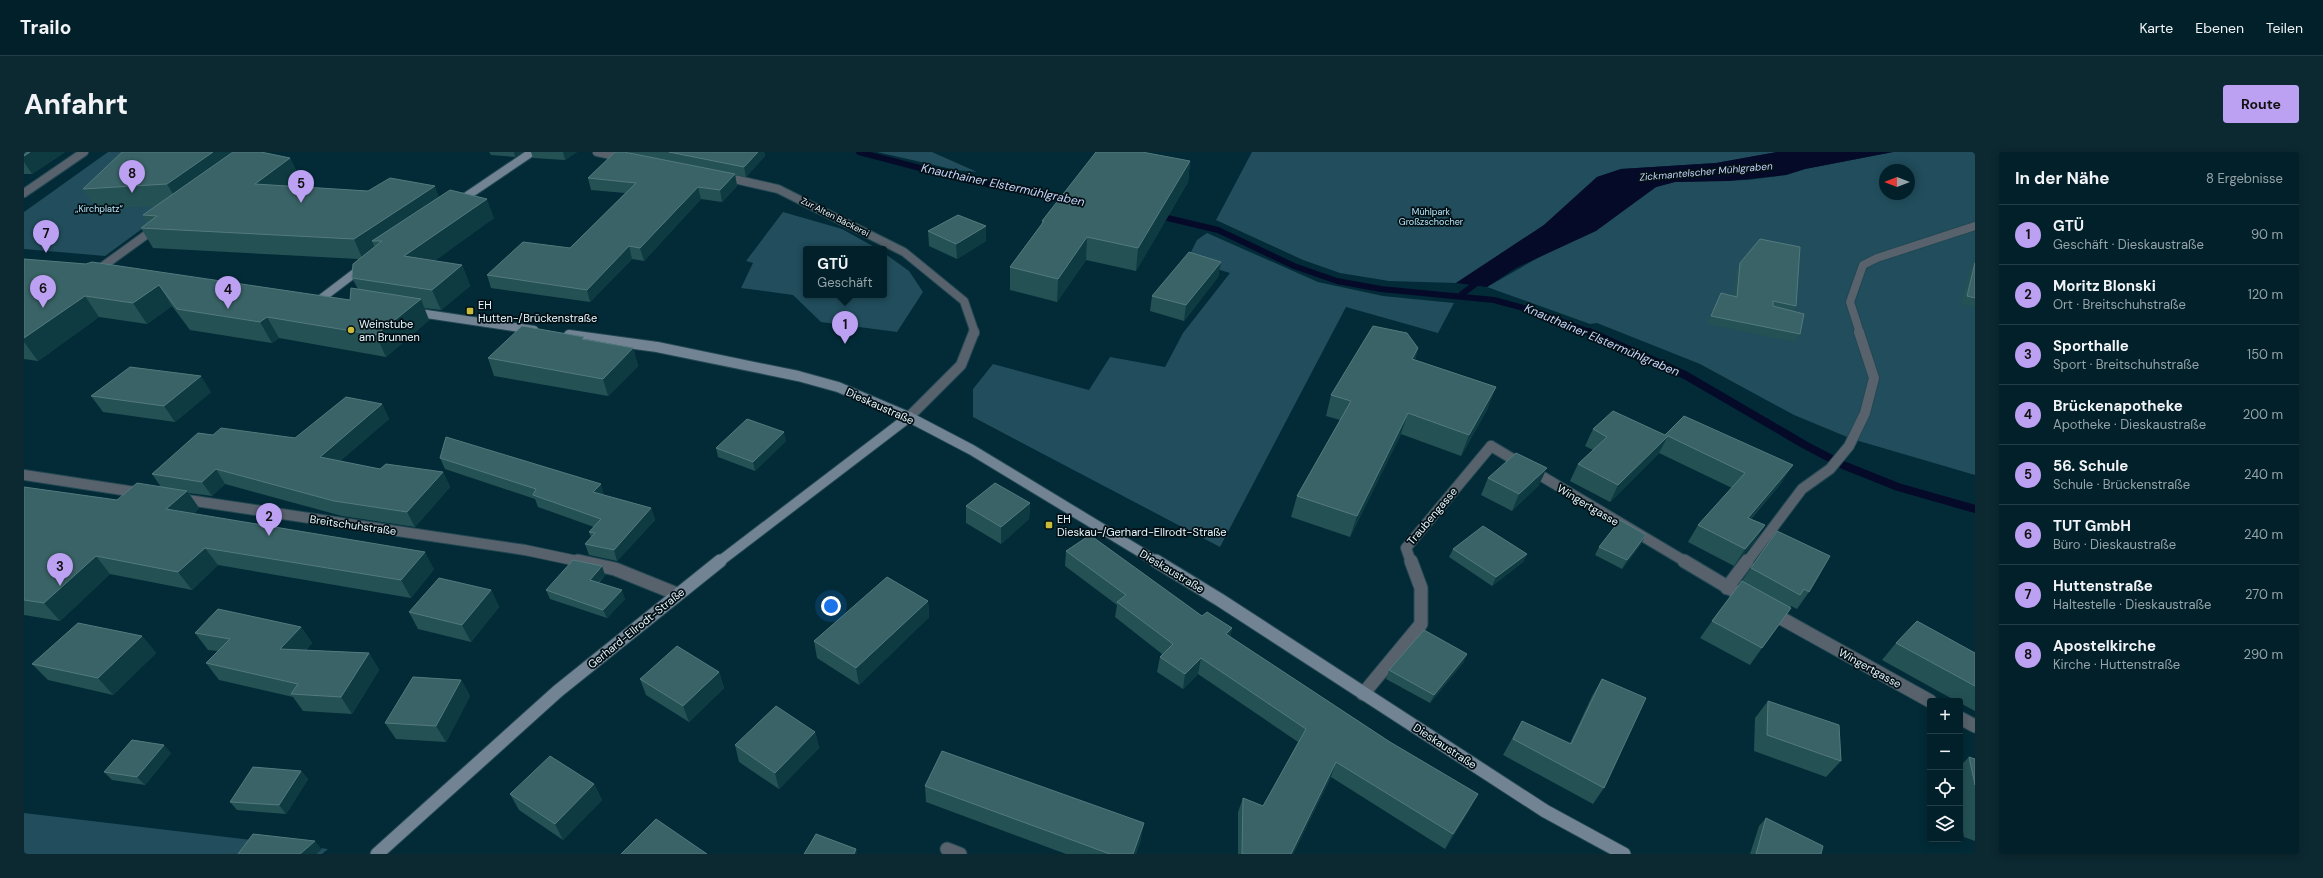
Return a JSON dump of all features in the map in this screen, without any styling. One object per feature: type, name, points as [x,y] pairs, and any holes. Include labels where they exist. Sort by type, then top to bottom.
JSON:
[{"type":"main road","points":[[449,208],[532,152]]},
{"type":"main road","points":[[337,300],[319,297],[372,260]]},
{"type":"main road","points":[[96,269],[115,271]]},
{"type":"main road","points":[[402,310],[542,332]]},
{"type":"main road","name":"Dieskaustraße","points":[[558,334],[656,347],[798,376],[838,387],[909,417],[972,450],[1220,600],[1545,811],[1624,854]]},
{"type":"main road","name":"Gerhard-Ellrodt-Straße","points":[[377,854],[558,691],[677,594],[909,417]]},
{"type":"street","points":[[24,193],[84,152]]},
{"type":"street","points":[[597,152],[634,159]]},
{"type":"street","name":"Zur Alten Bäckerei","points":[[709,174],[778,189],[904,252],[964,301],[975,334],[961,365],[909,417]]},
{"type":"street","points":[[96,269],[163,223]]},
{"type":"street","points":[[1727,588],[1802,489],[1830,469],[1842,455],[1865,413],[1874,378],[1850,302],[1863,265],[1877,258],[1975,226]]},
{"type":"street","name":"Traubengasse","points":[[1363,694],[1421,624],[1421,588],[1406,548],[1491,446]]},
{"type":"street","name":"Wingertgasse","points":[[1491,446],[1727,588],[1927,699]]},
{"type":"street","points":[[24,475],[152,494]]},
{"type":"street","name":"Breitschuhstraße","points":[[167,497],[525,550],[615,569],[677,594]]},
{"type":"street","points":[[1963,720],[1975,726]]},
{"type":"green space","name":"„Kirchplatz“","points":[[108,152],[247,152],[105,256],[24,249],[24,212]]},
{"type":"green space","points":[[877,152],[932,152],[977,172],[956,170]]},
{"type":"green space","name":"Mühlpark Großzschocher","points":[[1252,152],[1777,152],[1716,163],[1621,169],[1597,177],[1544,225],[1456,283],[1389,281],[1340,273],[1303,260],[1216,220]]},
{"type":"green space","points":[[1893,152],[1975,152],[1975,475],[1852,439],[1794,415],[1700,364],[1597,323],[1590,324],[1487,287],[1632,204],[1656,187],[1675,182],[1748,180],[1786,175],[1805,169]]},
{"type":"green space","points":[[783,212],[842,229],[873,246],[803,246],[803,298],[887,298],[887,255],[909,271],[923,292],[897,332],[821,322],[793,295],[741,288],[753,263],[746,261]]},
{"type":"green space","points":[[1207,233],[1318,282],[1383,296],[1454,303],[1438,333],[1346,307],[1220,547],[973,417],[973,389],[993,364],[1089,390],[1110,357],[1165,367],[1183,333],[1230,273],[1187,260],[1197,240]]},
{"type":"green space","points":[[24,813],[328,849],[322,854],[24,854]]},
{"type":"water","points":[[1777,152],[1893,152],[1805,169],[1786,175],[1729,181],[1675,182],[1656,187],[1596,231],[1516,268],[1487,287],[1456,283],[1544,225],[1597,177],[1621,169],[1716,163]]},
{"type":"building","points":[[24,152],[30,152],[24,156]]},
{"type":"building","points":[[122,152],[213,152],[167,184],[83,189]]},
{"type":"building","points":[[233,152],[261,152],[290,158],[255,184],[368,191],[390,178],[435,186],[354,239],[141,228],[157,216],[143,215]]},
{"type":"building","points":[[615,152],[624,152],[735,174],[720,190],[698,187],[640,248],[629,246],[587,290],[487,275],[523,242],[570,248],[636,183],[588,178]]},
{"type":"building","points":[[669,152],[758,152],[744,167]]},
{"type":"building","points":[[1096,152],[1142,152],[1190,161],[1138,248],[1087,237],[1058,279],[1010,267],[1044,221],[1042,221]]},
{"type":"building","points":[[450,190],[487,199],[404,256],[462,265],[432,290],[352,278],[353,264],[382,241],[372,241]]},
{"type":"building","points":[[958,215],[986,226],[956,244],[928,231]]},
{"type":"building","points":[[1760,239],[1800,247],[1796,306],[1773,301],[1773,306],[1804,314],[1800,334],[1711,316],[1721,293],[1737,297],[1740,263]]},
{"type":"building","points":[[1189,252],[1221,262],[1186,305],[1152,296]]},
{"type":"building","points":[[24,259],[86,264],[92,262],[350,300],[351,288],[421,299],[376,335],[267,317],[260,322],[177,309],[159,285],[133,303],[85,296],[24,338]]},
{"type":"building","points":[[1975,263],[1975,298],[1967,296]]},
{"type":"building","points":[[522,326],[584,337],[582,339],[633,348],[603,379],[488,358]]},
{"type":"building","points":[[1373,326],[1407,333],[1418,348],[1412,359],[1496,387],[1469,435],[1408,413],[1357,516],[1297,496],[1351,401],[1331,395]]},
{"type":"building","points":[[130,367],[201,376],[164,406],[91,396]]},
{"type":"building","points":[[346,397],[382,404],[320,457],[380,469],[386,464],[443,472],[407,512],[334,501],[216,469],[202,482],[152,474],[198,433],[213,435],[221,428],[295,438]]},
{"type":"building","points":[[1613,411],[1665,435],[1684,416],[1793,465],[1748,518],[1765,525],[1745,549],[1698,525],[1745,473],[1668,436],[1618,485],[1578,464],[1607,437],[1593,429]]},
{"type":"building","points":[[747,419],[784,432],[753,462],[716,448]]},
{"type":"building","points":[[446,437],[601,484],[593,492],[651,508],[614,550],[585,544],[595,533],[589,532],[601,519],[533,495],[536,489],[440,458]]},
{"type":"building","points":[[1516,453],[1547,468],[1519,494],[1488,478]]},
{"type":"building","points":[[137,483],[187,491],[166,509],[425,552],[401,580],[205,548],[178,572],[96,556],[44,603],[24,600],[24,487],[117,500]]},
{"type":"building","points":[[995,483],[1030,503],[1001,527],[966,506]]},
{"type":"building","points":[[1620,520],[1646,535],[1627,560],[1599,547]]},
{"type":"building","points":[[1483,526],[1527,554],[1496,577],[1453,549]]},
{"type":"building","points":[[1777,531],[1830,556],[1809,592],[1804,589],[1800,595],[1751,568]]},
{"type":"building","points":[[1090,535],[1202,616],[1207,612],[1232,628],[1226,634],[1390,742],[1478,794],[1453,834],[1336,762],[1291,854],[1242,854],[1243,798],[1263,806],[1306,729],[1201,658],[1185,674],[1160,657],[1173,644],[1117,602],[1126,595],[1066,551]]},
{"type":"building","points":[[573,560],[602,566],[590,580],[622,590],[603,610],[546,590]]},
{"type":"building","points":[[887,577],[928,601],[856,668],[814,641]]},
{"type":"building","points":[[439,578],[491,590],[462,625],[409,612]]},
{"type":"building","points":[[1742,581],[1791,608],[1762,648],[1712,621]]},
{"type":"building","points":[[218,609],[301,627],[280,649],[369,653],[341,697],[291,694],[298,684],[206,663],[230,639],[195,633]]},
{"type":"building","points":[[1917,621],[1975,653],[1975,686],[1896,643]]},
{"type":"building","points":[[78,623],[142,636],[98,678],[32,664]]},
{"type":"building","points":[[1424,630],[1467,654],[1434,695],[1389,670]]},
{"type":"building","points":[[677,646],[719,672],[683,706],[640,679]]},
{"type":"building","points":[[413,677],[461,680],[436,726],[385,723]]},
{"type":"building","points":[[1602,679],[1646,698],[1604,788],[1513,739],[1522,721],[1571,744]]},
{"type":"building","points":[[1768,701],[1839,725],[1841,761],[1767,735]]},
{"type":"building","points":[[776,706],[815,732],[775,773],[735,745]]},
{"type":"building","points":[[132,740],[164,745],[137,777],[104,772]]},
{"type":"building","points":[[942,751],[1144,823],[1133,854],[1110,854],[925,786]]},
{"type":"building","points":[[550,756],[594,784],[555,824],[510,794]]},
{"type":"building","points":[[1969,757],[1975,759],[1975,785]]},
{"type":"building","points":[[253,767],[301,771],[279,805],[230,802]]},
{"type":"building","points":[[1766,818],[1823,846],[1821,854],[1756,854]]},
{"type":"building","points":[[656,819],[707,854],[621,854]]},
{"type":"building","points":[[253,834],[315,841],[300,854],[238,854]]},
{"type":"building","points":[[816,834],[856,849],[854,854],[804,854]]},
{"type":"waterway","name":"Knauthainer Elstermühlgraben","points":[[859,152],[962,179],[1071,200]]},
{"type":"waterway","name":"Knauthainer Elstermühlgraben","points":[[1155,215],[1218,230],[1294,266],[1337,281],[1381,289],[1494,300],[1535,311],[1592,333]]},
{"type":"waterway","name":"Zickmantelscher Mühlgraben","points":[[1462,294],[1482,279]]},
{"type":"waterway","name":"Knauthainer Elstermühlgraben","points":[[1589,332],[1685,375],[1805,445],[1843,465],[1898,487],[1975,509]]},
{"type":"place","name":"Apostelkirche","points":[[132,193]]},
{"type":"place","name":"56. Schule","points":[[301,203]]},
{"type":"place","name":"Huttenstraße","points":[[46,253]]},
{"type":"place","name":"TUT GmbH","points":[[43,308]]},
{"type":"place","name":"Brückenapotheke","points":[[228,309]]},
{"type":"place","name":"EH Hutten-/Brückenstraße","points":[[470,311]]},
{"type":"place","name":"Weinstube am Brunnen","points":[[351,330]]},
{"type":"place","name":"GTÜ","points":[[845,344]]},
{"type":"place","name":"EH Dieskau-/Gerhard-Ellrodt-Straße","points":[[1049,525]]},
{"type":"place","name":"Moritz Blonski","points":[[269,536]]},
{"type":"place","name":"Sporthalle","points":[[60,586]]}]
